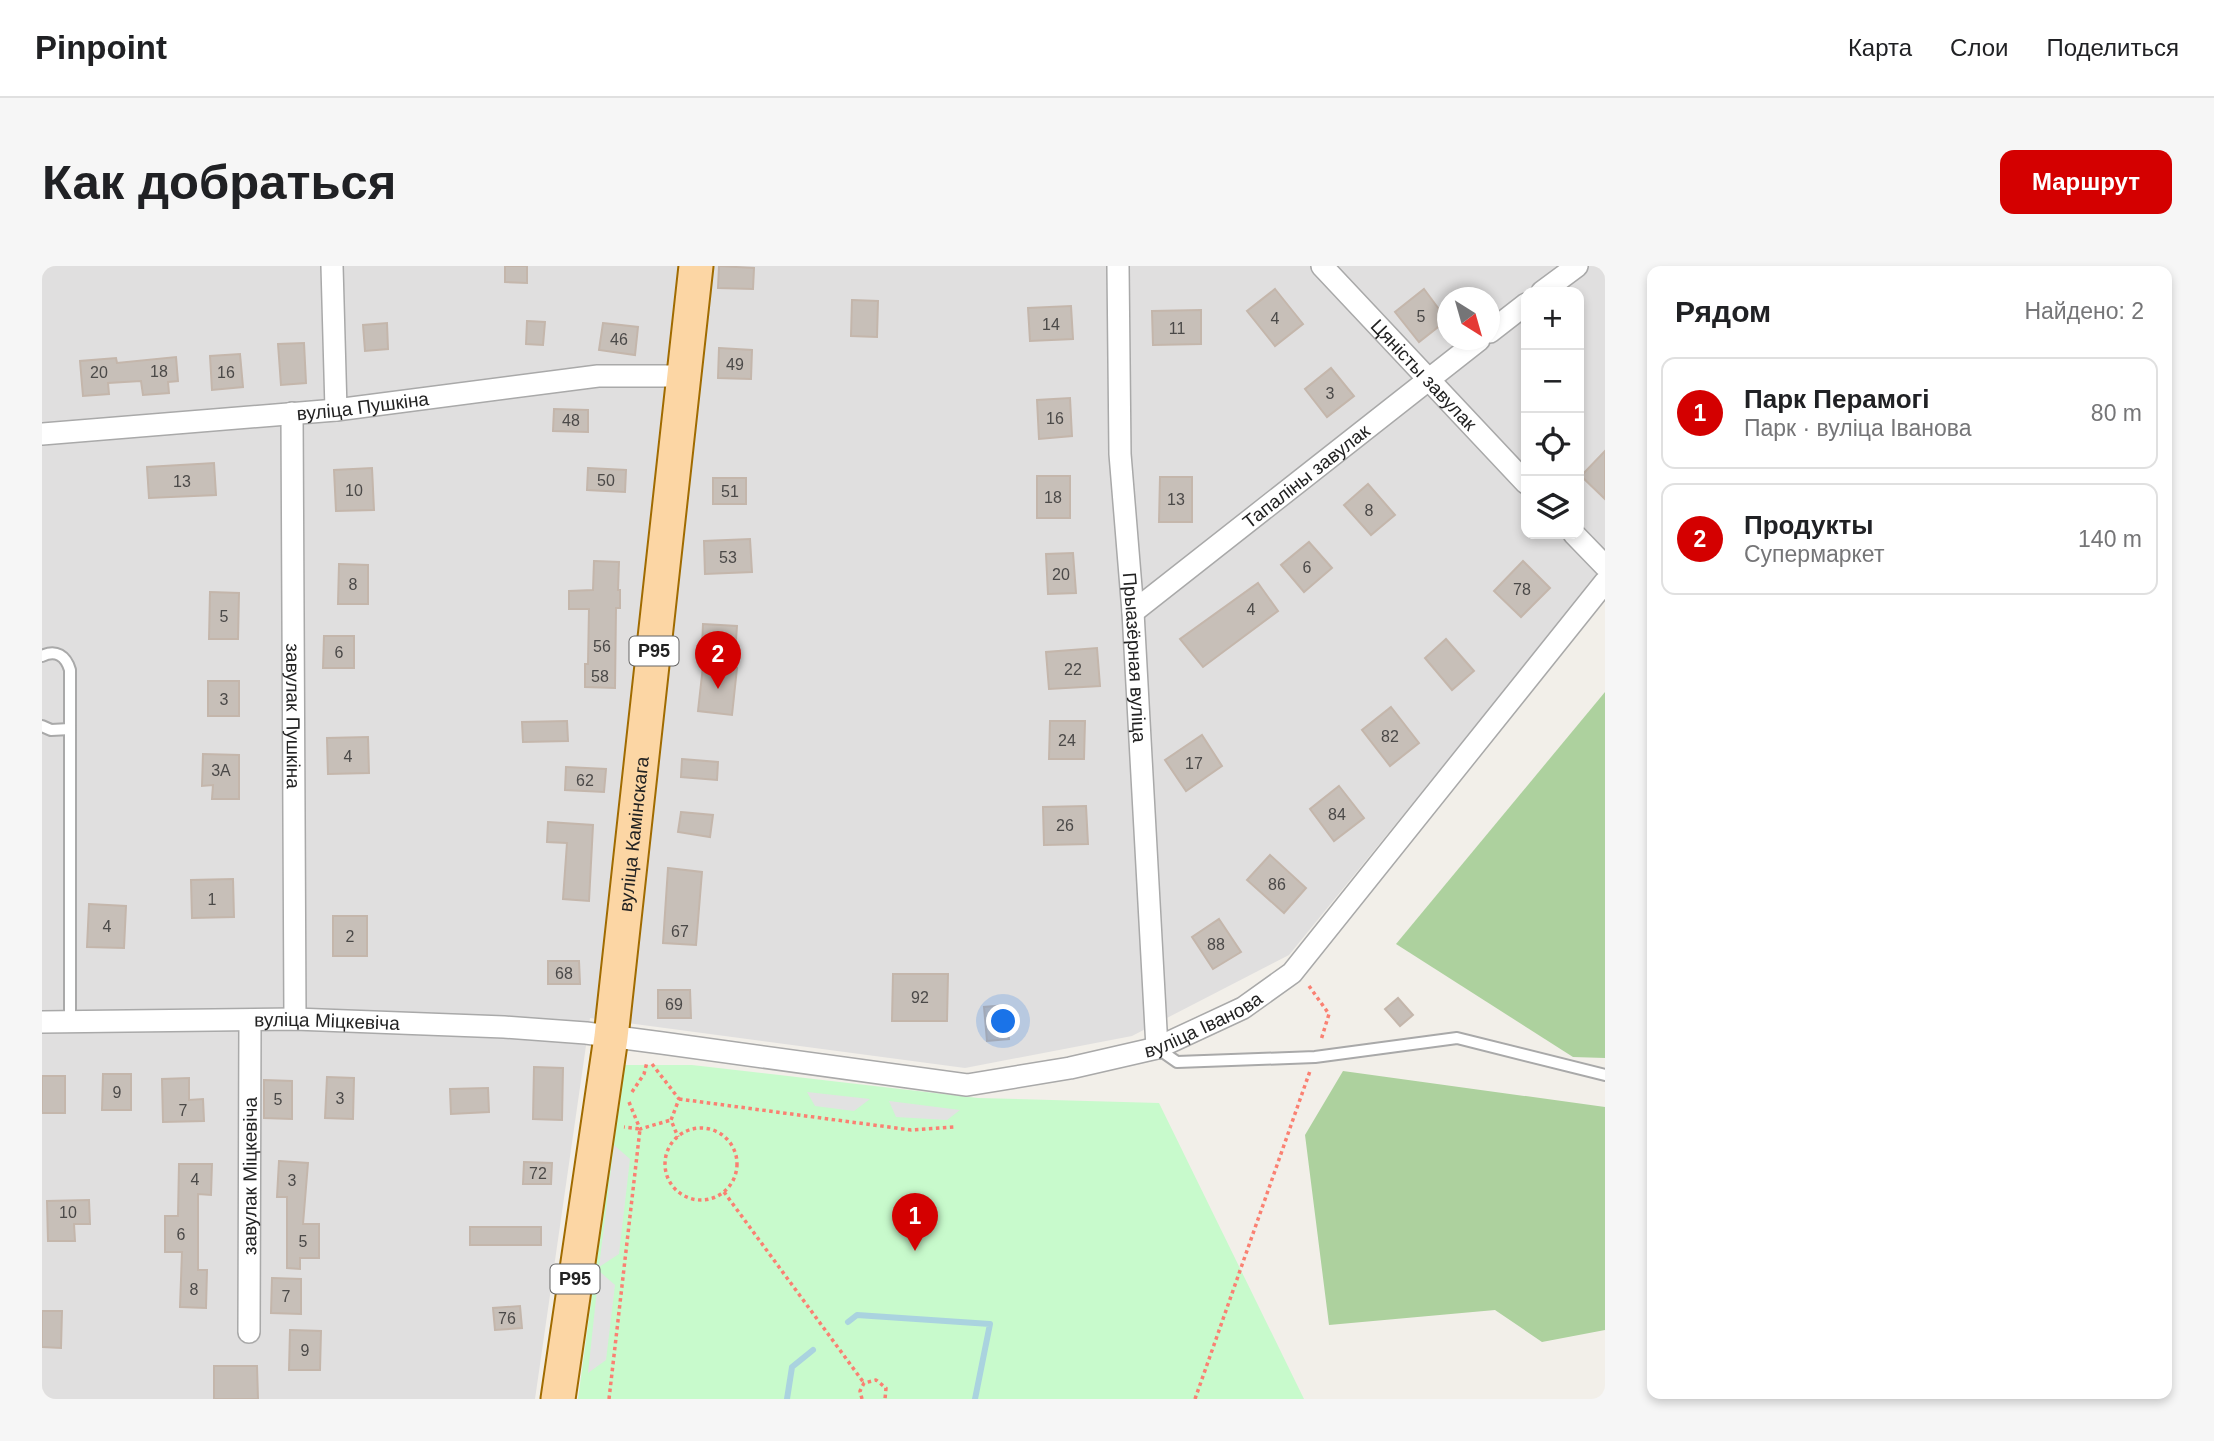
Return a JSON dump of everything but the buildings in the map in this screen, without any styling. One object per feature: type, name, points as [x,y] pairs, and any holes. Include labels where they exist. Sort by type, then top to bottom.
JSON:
[{"type":"main road","name":"вуліца Камінскага","points":[[558,1399],[611,1037],[696,266]]},
{"type":"street","points":[[332,266],[335,410]]},
{"type":"street","name":"Прыазёрная вуліца","points":[[1118,266],[1119,454],[1133,612],[1157,1048]]},
{"type":"street","name":"Цяністы завулак","points":[[1322,266],[1521,479]]},
{"type":"street","points":[[1549,287],[1577,266]]},
{"type":"street","points":[[1500,324],[1521,308]]},
{"type":"street","name":"Тапаліны завулак","points":[[1133,612],[1465,350]]},
{"type":"street","name":"вуліца Пушкіна","points":[[42,434],[335,410],[598,376],[683,376]]},
{"type":"street","name":"завулак Пушкіна","points":[[292,413],[295,1019]]},
{"type":"street","points":[[1579,539],[1605,566]]},
{"type":"street","name":"вуліца Іванова","points":[[611,1037],[967,1085],[1070,1068],[1157,1048],[1243,1008],[1292,973],[1605,582]]},
{"type":"street","name":"вуліца Міцкевіча","points":[[42,1022],[295,1019],[505,1027],[611,1037]]},
{"type":"street","name":"завулак Міцкевіча","points":[[249,1332],[250,1020]]},
{"type":"lane","points":[[42,656],[55,653],[65,659],[70,670],[70,1021]]},
{"type":"lane","points":[[42,726],[51,730],[70,729]]},
{"type":"lane","points":[[1157,1048],[1177,1062],[1315,1057],[1457,1038],[1605,1075]]},
{"type":"path","points":[[1195,1399],[1329,1014],[1313,989],[1292,973]]},
{"type":"path","points":[[609,1399],[640,1129],[628,1098],[644,1074],[648,1060],[679,1099],[911,1130],[954,1127]]},
{"type":"path","points":[[678,1137],[671,1120],[679,1099]]},
{"type":"path","points":[[615,1126],[640,1129],[671,1120]]},
{"type":"path","points":[[700,1127],[713,1128],[726,1137],[735,1148],[738,1164],[735,1179],[724,1192],[712,1199],[697,1200],[684,1197],[675,1190],[668,1179],[665,1155],[671,1142],[684,1132],[700,1127]]},
{"type":"path","points":[[724,1192],[864,1383]]},
{"type":"path","points":[[862,1399],[860,1391],[864,1383],[872,1380],[880,1381],[886,1388],[885,1399]]},
{"type":"shaded area","points":[[42,266],[1605,266],[1605,567],[1289,955],[1132,1036],[965,1068],[590,1018],[535,1399],[42,1399]]},
{"type":"shaded area","points":[[807,1092],[870,1099],[854,1111],[815,1106]]},
{"type":"shaded area","points":[[889,1101],[960,1110],[947,1120],[896,1117]]},
{"type":"shaded area","points":[[614,1145],[630,1159],[619,1254],[599,1267]]},
{"type":"shaded area","points":[[599,1271],[615,1285],[606,1360],[588,1373]]},
{"type":"green space","points":[[1605,692],[1605,1058],[1573,1057],[1396,944]]},
{"type":"green space","points":[[623,1065],[692,1065],[978,1098],[1159,1103],[1304,1399],[578,1399]]},
{"type":"green space","points":[[1343,1071],[1605,1107],[1605,1330],[1542,1342],[1495,1310],[1329,1325],[1305,1135]]},
{"type":"waterway","points":[[848,1322],[857,1315],[990,1324],[975,1399]]},
{"type":"waterway","points":[[787,1399],[792,1367],[813,1350]]},
{"type":"place","name":"Продукты","points":[[718,689]]},
{"type":"place","name":"Парк Перамогі","points":[[915,1251]]}]
